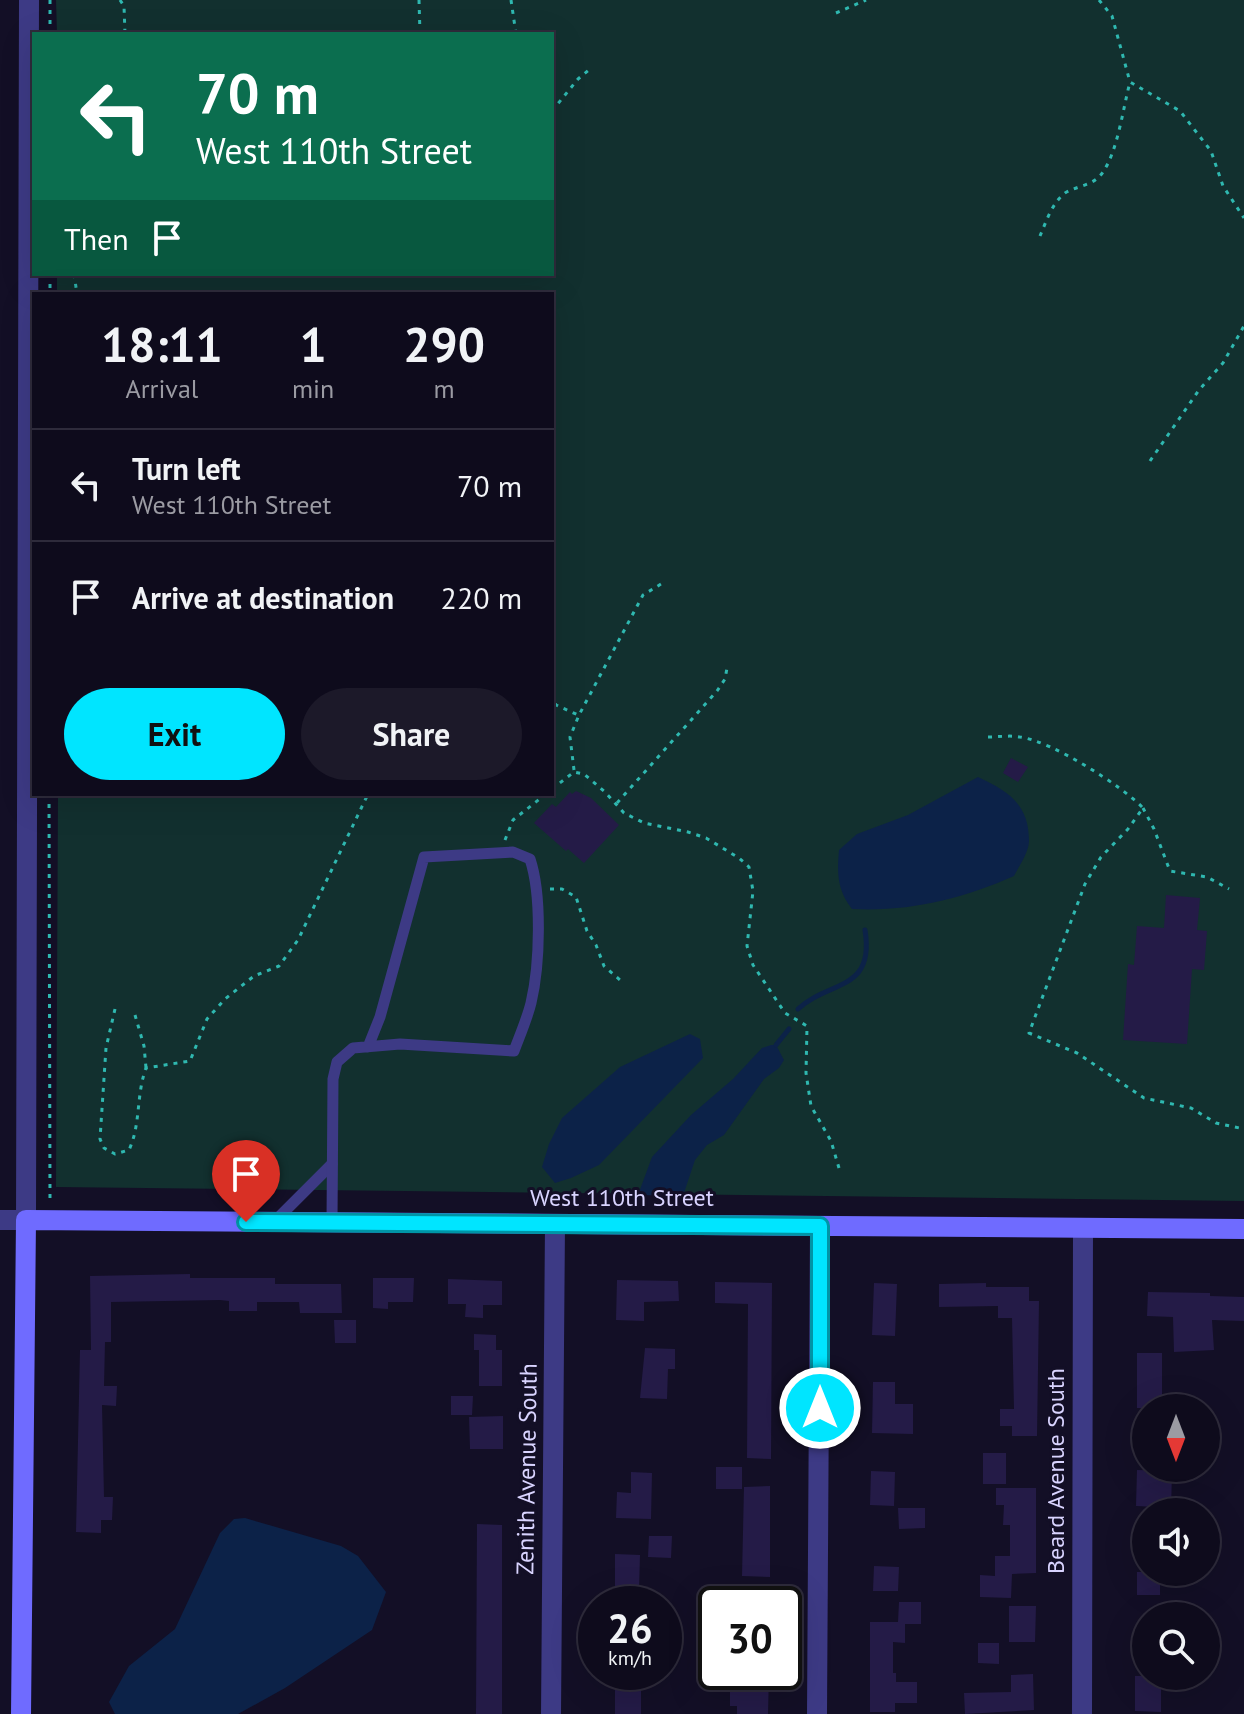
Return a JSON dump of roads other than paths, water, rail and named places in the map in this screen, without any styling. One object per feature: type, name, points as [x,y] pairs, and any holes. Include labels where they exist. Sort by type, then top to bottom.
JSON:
[{"type":"street","points":[[21,1714],[26,1220],[29,0]]},
{"type":"street","name":"West 110th Street","points":[[0,1220],[1244,1229]]},
{"type":"street","name":"Zenith Avenue South","points":[[551,1714],[555,1224]]},
{"type":"street","points":[[817,1714],[820,1226]]},
{"type":"street","name":"Beard Avenue South","points":[[1082,1714],[1083,1228]]},
{"type":"lane","points":[[332,1222],[333,1079],[337,1062],[353,1048],[368,1047],[400,1044],[514,1051],[531,1001],[538,939],[537,879],[530,859],[513,852],[424,857],[380,1017],[368,1047]]},
{"type":"lane","points":[[274,1222],[332,1164]]},
{"type":"water","points":[[978,777],[1015,800],[1025,817],[1029,845],[1014,876],[935,902],[894,908],[852,909],[839,881],[839,850],[857,834],[908,815]]},
{"type":"water","points":[[690,1034],[700,1039],[703,1058],[599,1165],[555,1183],[542,1167],[562,1118],[620,1067]]},
{"type":"water","points":[[776,1045],[784,1060],[764,1079],[724,1135],[707,1145],[695,1160],[683,1196],[638,1195],[652,1157],[762,1048]]},
{"type":"water","points":[[245,1518],[341,1546],[358,1556],[386,1592],[372,1630],[285,1688],[238,1714],[115,1714],[109,1702],[129,1666],[175,1629],[220,1533],[234,1519]]},
{"type":"waterway","points":[[798,1009],[856,975],[863,964],[866,950],[865,930]]},
{"type":"waterway","points":[[776,1045],[789,1029]]}]
